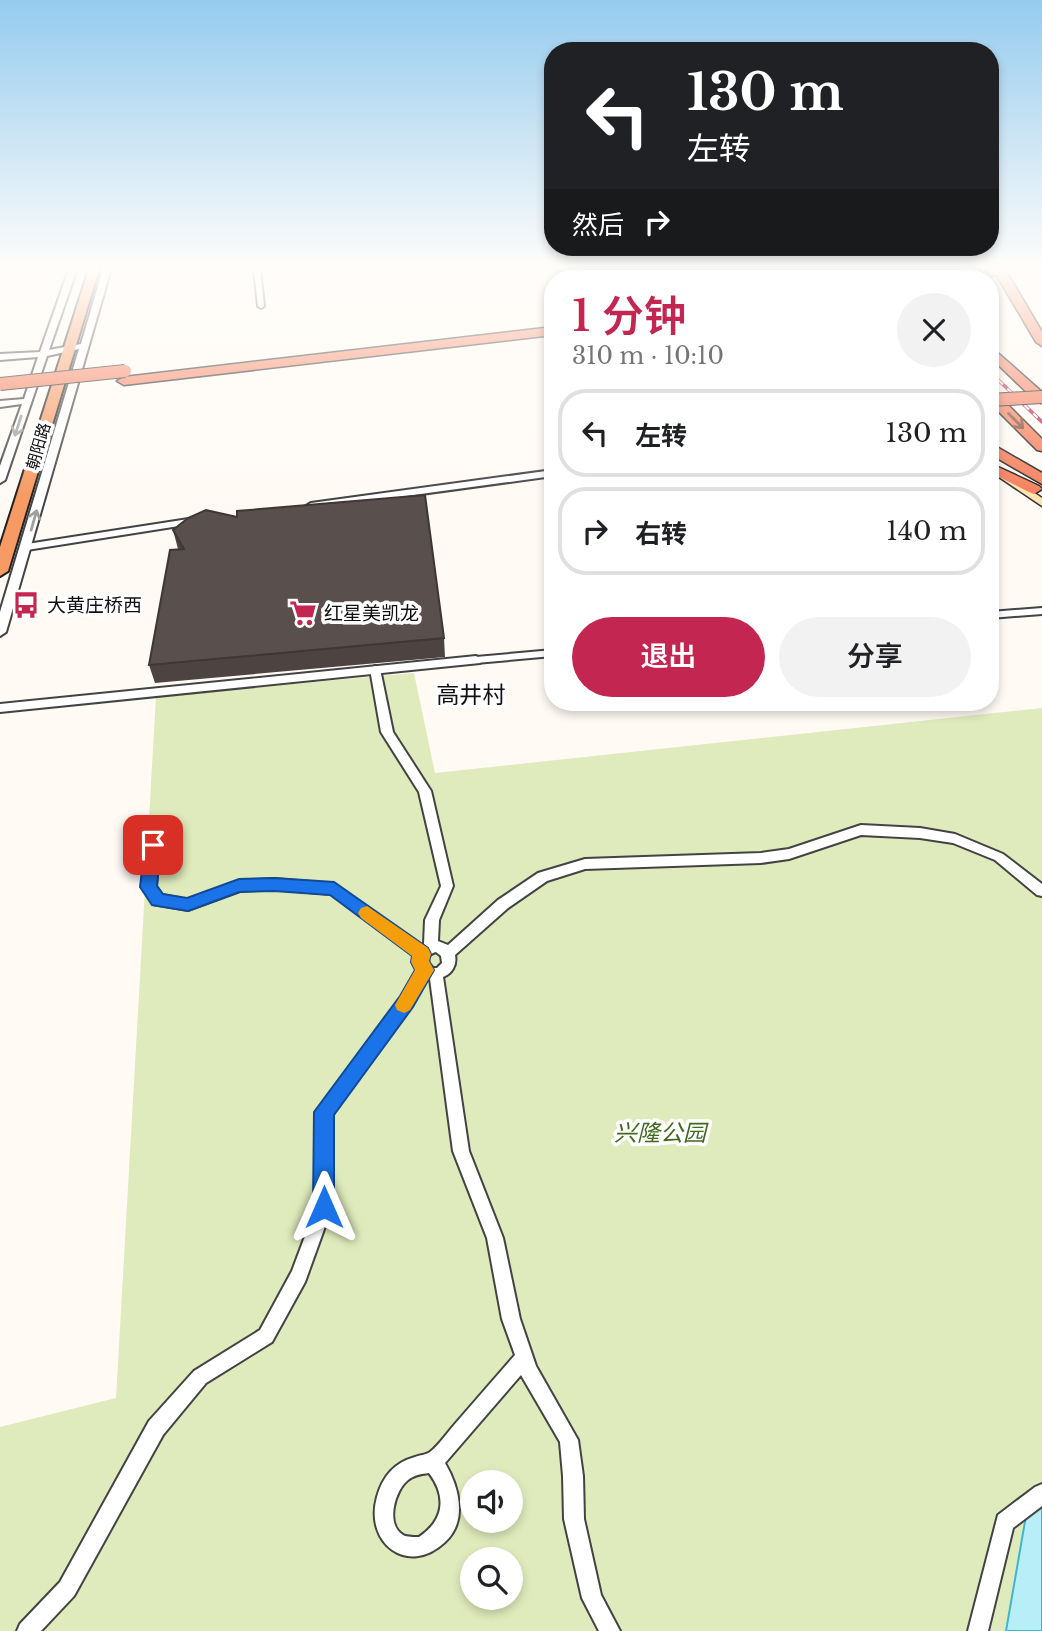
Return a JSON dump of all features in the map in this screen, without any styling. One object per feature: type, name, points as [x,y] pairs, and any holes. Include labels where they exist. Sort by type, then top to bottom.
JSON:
[{"type":"highway","name":"朝阳路","points":[[0,571],[66,345]]},
{"type":"highway","name":"朝阳路","points":[[0,538],[66,345]]},
{"type":"highway","points":[[0,394],[370,345]]},
{"type":"highway","points":[[0,384],[124,376],[438,345]]},
{"type":"highway","points":[[406,349],[463,345]]},
{"type":"highway","points":[[999,359],[1042,398]]},
{"type":"highway","points":[[999,400],[1042,398]]},
{"type":"highway","points":[[999,404],[1042,447]]},
{"type":"highway","points":[[999,452],[1042,480]]},
{"type":"highway","points":[[999,471],[1042,494]]},
{"type":"main road","points":[[999,472],[1042,503]]},
{"type":"street","name":"朝阳路","points":[[0,480],[46,345]]},
{"type":"street","points":[[0,357],[43,354],[85,345]]},
{"type":"street","name":"朝阳路","points":[[0,632],[86,345]]},
{"type":"street","points":[[0,404],[26,401]]},
{"type":"street","points":[[295,508],[544,474]]},
{"type":"street","points":[[27,547],[201,521]]},
{"type":"street","points":[[999,614],[1042,611]]},
{"type":"street","points":[[0,708],[544,654]]},
{"type":"street","points":[[374,669],[387,732],[425,791],[447,886],[432,920],[428,961],[461,1151],[495,1238],[511,1319],[524,1358],[569,1440],[574,1519],[592,1598],[610,1631]]},
{"type":"street","points":[[27,1631],[67,1589],[156,1428],[201,1377],[267,1336],[299,1276],[324,1207],[324,1112],[406,1002],[428,961],[441,947],[448,953],[450,961],[444,969],[428,961],[334,889],[274,884],[239,886],[188,905],[158,900],[149,887],[155,824]]},
{"type":"street","points":[[448,953],[503,904],[543,877],[584,864],[761,858],[789,854],[861,830],[955,839],[999,857],[1042,891]]},
{"type":"street","points":[[433,1463],[524,1358]]},
{"type":"street","points":[[978,1631],[1005,1522],[1042,1494]]},
{"type":"green space","name":"兴隆公园","points":[[414,673],[435,773],[1042,708],[1042,1631],[0,1631],[0,1427],[116,1398],[156,696]]},
{"type":"water","points":[[1042,1505],[1042,1631],[1006,1631],[1027,1510]]},
{"type":"building","name":"红星美凯龙","points":[[425,495],[444,638],[149,665],[170,550],[184,549],[173,530],[188,518],[206,510],[237,517],[237,511]]},
{"type":"railway","points":[[999,381],[1042,422]]},
{"type":"slow traffic","points":[[367,913],[422,954],[419,962],[425,970],[404,1005]]},
{"type":"place","name":"大黄庄桥西","points":[[26,605]]},
{"type":"place","name":"红星美凯龙","points":[[303,613]]},
{"type":"district","name":"高井村","points":[[471,695]]},
{"type":"route","points":[[153,845],[149,887],[158,900],[188,905],[239,886],[274,884],[334,889],[422,954],[419,962],[425,970],[406,1002],[324,1112],[324,1207]]}]
